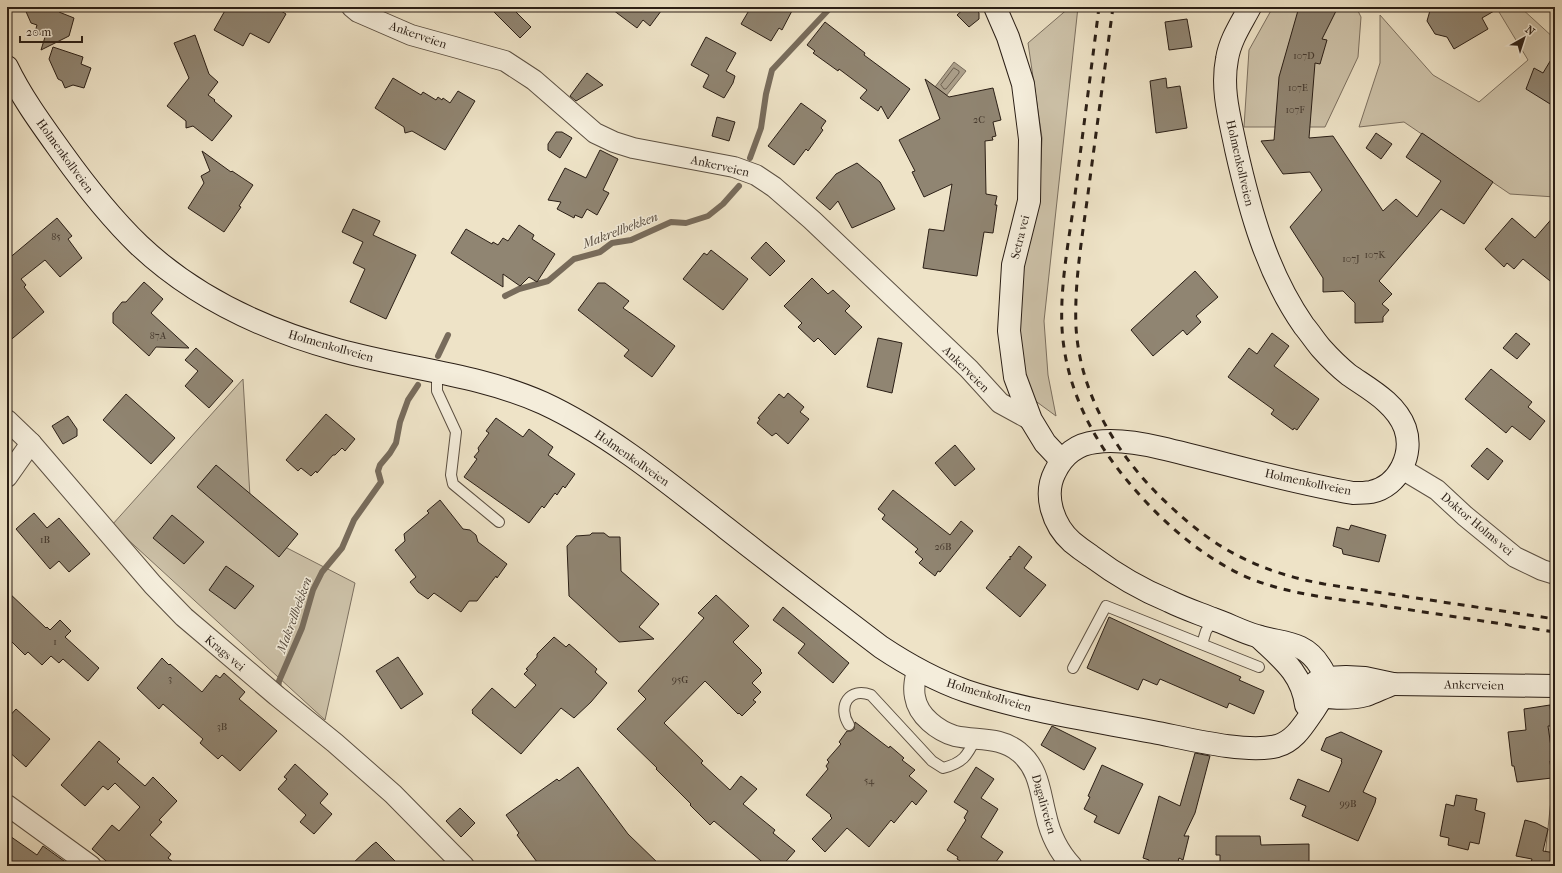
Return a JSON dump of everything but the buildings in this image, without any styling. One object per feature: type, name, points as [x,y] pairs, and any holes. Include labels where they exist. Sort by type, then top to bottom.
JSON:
[{"type":"main road","name":"Setra vei","points":[[995,7],[1008,37],[1023,84],[1030,139],[1029,201],[1013,265],[1009,331],[1015,377],[1031,420],[1045,444],[1061,460]]},
{"type":"main road","name":"Holmenkollveien","points":[[7,66],[28,105],[86,185],[119,225],[140,245],[184,281],[231,310],[281,332],[337,350],[372,359],[482,381],[542,403],[585,426],[664,480],[881,647],[917,670],[963,690],[1007,703],[1069,716],[1226,745],[1262,748],[1280,745],[1289,741],[1295,736],[1316,707],[1317,689],[1301,682],[1288,666],[1259,637],[1167,600],[1109,569],[1071,542],[1058,524],[1050,503],[1052,478],[1061,460],[1075,448],[1089,443],[1119,441],[1160,448],[1353,493],[1371,492],[1377,490],[1390,482],[1402,469],[1407,456],[1408,439],[1400,417],[1386,401],[1348,374],[1319,346],[1298,317],[1278,282],[1258,235],[1245,187],[1227,106],[1225,88],[1227,59],[1230,45],[1250,7]]},
{"type":"main road","name":"Ankerveien","points":[[1317,689],[1344,697],[1366,695],[1393,684],[1555,686]]},
{"type":"street","name":"Ankerveien","points":[[352,7],[358,12],[411,35],[505,61],[534,80],[595,133],[614,142],[633,148],[734,167],[756,174],[774,187],[812,220],[969,370],[1000,403],[1031,420]]},
{"type":"street","name":"Krags vei","points":[[7,420],[31,443],[153,585],[184,617],[335,743],[397,798],[464,866]]},
{"type":"street","points":[[7,477],[31,443]]},
{"type":"street","name":"Doktor Holms vei","points":[[1402,469],[1436,490],[1515,557],[1542,570],[1555,574]]},
{"type":"street","name":"Dagaliveien","points":[[917,670],[914,686],[915,698],[919,709],[929,722],[941,730],[955,736],[999,741],[1009,745],[1028,760],[1034,769],[1041,787],[1046,816],[1054,839],[1062,854],[1072,866]]},
{"type":"street","points":[[7,805],[91,866]]},
{"type":"lane","points":[[437,371],[438,391],[456,432],[451,475],[453,484],[499,522]]},
{"type":"lane","points":[[1073,668],[1106,606],[1259,667]]},
{"type":"lane","points":[[1202,644],[1206,631],[1214,619]]},
{"type":"lane","points":[[849,725],[843,710],[850,696],[856,693],[865,693],[871,695],[932,761],[943,768],[955,765],[967,755],[976,738]]},
{"type":"shaded area","points":[[1070,7],[1078,7],[1044,321],[1048,375],[1056,416],[1030,397],[1017,328],[1024,264],[1039,203],[1042,138],[1028,43]]},
{"type":"shaded area","points":[[1273,7],[1356,7],[1361,17],[1358,57],[1325,127],[1244,127],[1249,50]]},
{"type":"shaded area","points":[[1496,7],[1520,7],[1555,39],[1555,197],[1510,194],[1404,122],[1359,127],[1380,63],[1380,15],[1433,75],[1479,102],[1528,60]]},
{"type":"shaded area","points":[[243,379],[252,530],[355,583],[325,720],[112,525]]},
{"type":"shaded area","points":[[1555,762],[1555,866],[1544,866]]},
{"type":"water","points":[[954,62],[966,71],[946,96],[935,87]]},
{"type":"waterway","name":"Makrellbekken","points":[[750,158],[761,128],[766,94],[772,70],[831,7]]},
{"type":"waterway","name":"Makrellbekken","points":[[505,296],[519,289],[548,281],[574,259],[600,252],[612,243],[631,240],[671,222],[686,223],[708,216],[723,204],[739,186]]},
{"type":"waterway","name":"Makrellbekken","points":[[438,356],[448,335]]},
{"type":"waterway","name":"Makrellbekken","points":[[278,688],[279,681],[302,628],[313,590],[322,572],[342,548],[354,520],[381,482],[378,471],[380,465],[396,443],[400,422],[408,400],[418,385]]},
{"type":"railway","points":[[1099,7],[1065,266],[1062,297],[1062,328],[1064,348],[1073,387],[1089,423],[1109,457],[1146,502],[1189,542],[1221,564],[1254,580],[1289,591],[1306,594],[1555,632]]},
{"type":"railway","points":[[1113,7],[1080,256],[1076,292],[1076,327],[1079,353],[1085,377],[1094,402],[1105,425],[1119,447],[1151,487],[1187,521],[1222,547],[1259,566],[1279,573],[1324,584],[1555,619]]}]
